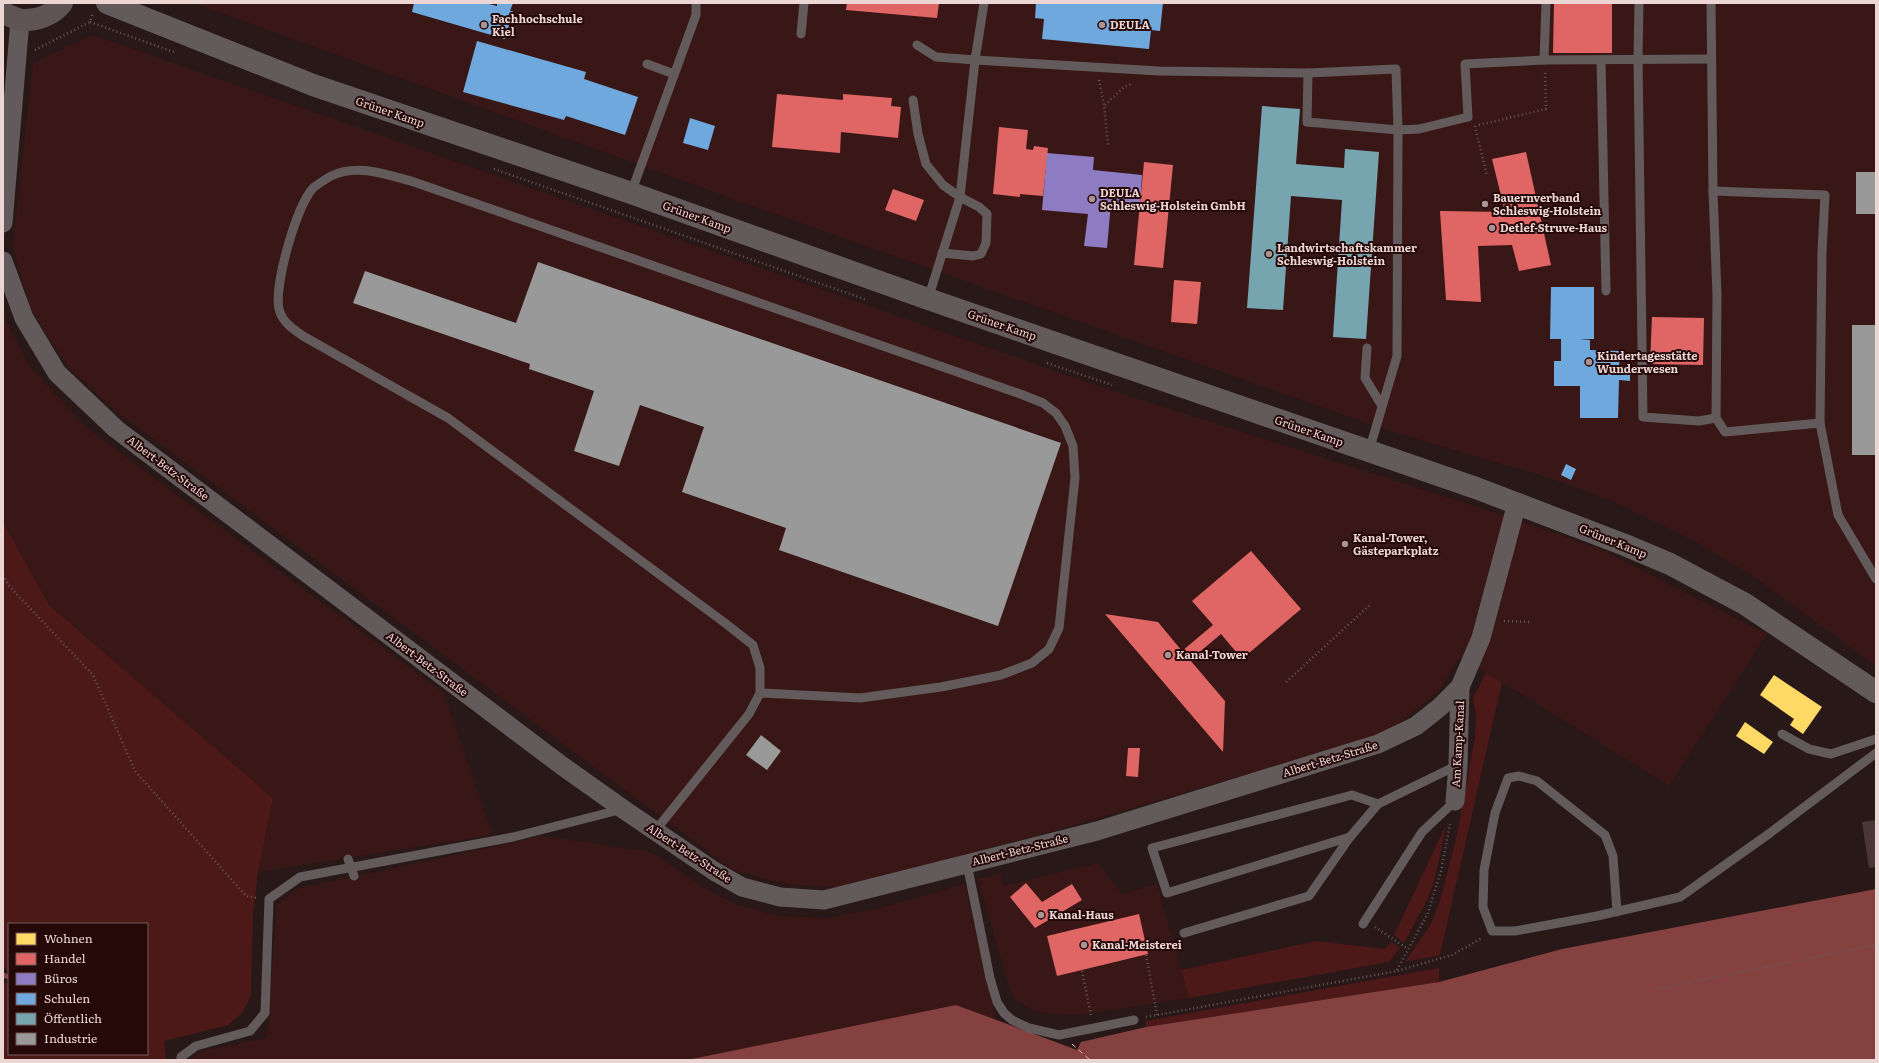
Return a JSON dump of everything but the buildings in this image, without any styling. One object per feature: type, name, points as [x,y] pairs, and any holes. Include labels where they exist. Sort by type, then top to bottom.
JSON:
[{"type":"main road","points":[[12,16],[34,19],[47,15],[62,3]]},
{"type":"street","name":"Grüner Kamp","points":[[101,6],[312,85],[631,193],[928,299],[1517,503],[1670,564],[1745,604],[1876,692]]},
{"type":"street","points":[[3,223],[17,48],[12,16]]},
{"type":"street","name":"Albert-Betz-Straße","points":[[3,261],[24,318],[57,374],[116,429],[561,765],[623,809],[714,871],[742,887],[780,897],[824,900],[1097,831],[1378,744],[1416,726],[1440,707],[1460,687],[1481,638],[1517,503]]},
{"type":"street","name":"Am Kamp-Kanal","points":[[1454,802],[1458,765],[1460,687]]},
{"type":"lane","points":[[631,193],[696,15],[696,3]]},
{"type":"lane","points":[[802,34],[804,3]]},
{"type":"lane","points":[[928,299],[960,197],[975,60],[984,3]]},
{"type":"lane","points":[[1544,60],[1546,3]]},
{"type":"lane","points":[[1639,3],[1638,59],[1643,417],[1699,421],[1716,418]]},
{"type":"lane","points":[[1712,3],[1713,191],[1717,295],[1716,418],[1725,432],[1820,423]]},
{"type":"lane","points":[[917,45],[936,56],[1159,72],[1308,73],[1396,69],[1398,130],[1397,356],[1369,451]]},
{"type":"lane","points":[[1308,73],[1307,122],[1398,130],[1419,129],[1468,117],[1465,64],[1544,60],[1712,59]]},
{"type":"lane","points":[[1601,60],[1606,291]]},
{"type":"lane","points":[[647,64],[674,74]]},
{"type":"lane","points":[[913,100],[918,134],[926,164],[943,185],[960,197],[979,207],[987,214],[988,219],[984,249],[981,254],[973,256],[942,253]]},
{"type":"lane","points":[[655,831],[750,714],[760,694],[760,668],[753,645],[448,418],[303,336],[287,324],[279,310],[278,290],[287,250],[302,205],[314,188],[332,176],[350,171],[366,170],[414,182],[1023,395],[1044,403],[1056,413],[1065,426],[1073,446],[1075,478],[1059,628],[1049,648],[1032,663],[1001,675],[941,687],[860,698],[760,694]]},
{"type":"lane","points":[[1713,191],[1825,195],[1822,251],[1820,423],[1838,515],[1876,579]]},
{"type":"lane","points":[[1367,348],[1365,378],[1382,406]]},
{"type":"lane","points":[[1782,734],[1809,749],[1832,754],[1876,739]]},
{"type":"lane","points":[[1617,912],[1612,856],[1605,835],[1537,781],[1519,776],[1508,778],[1495,813],[1484,870],[1483,907],[1492,931],[1515,931],[1617,912],[1680,897],[1876,753]]},
{"type":"lane","points":[[1184,933],[1309,896],[1350,837],[1378,804],[1458,765]]},
{"type":"lane","points":[[1350,837],[1167,893],[1152,848],[1352,795],[1378,804]]},
{"type":"lane","points":[[1364,923],[1422,832],[1454,802]]},
{"type":"lane","points":[[181,1060],[181,1057],[196,1046],[250,1031],[265,1013],[269,899],[300,877],[513,837],[623,809]]},
{"type":"lane","points":[[967,864],[990,978],[997,1002],[1004,1013],[1012,1020],[1029,1028],[1059,1035],[1134,1020]]},
{"type":"path","points":[[17,48],[33,50],[90,22],[101,6]]},
{"type":"path","points":[[1475,126],[1546,109],[1544,60]]},
{"type":"path","points":[[1096,68],[1104,105],[1108,145]]},
{"type":"path","points":[[1104,105],[1124,87],[1159,72]]},
{"type":"path","points":[[1468,117],[1475,126],[1487,176]]},
{"type":"path","points":[[3,575],[10,587],[93,674],[135,771],[246,896],[269,899]]},
{"type":"path","points":[[1286,682],[1371,604]]},
{"type":"path","points":[[1507,621],[1529,622]]},
{"type":"path","points":[[1397,971],[1428,913],[1441,871],[1454,802]]},
{"type":"path","points":[[1364,923],[1408,949]]},
{"type":"path","points":[[1134,1020],[1397,971],[1452,955],[1492,931]]},
{"type":"path","points":[[1657,989],[1876,945]]},
{"type":"path","points":[[1146,955],[1157,1015]]},
{"type":"path","points":[[1082,971],[1093,1027]]},
{"type":"shaded area","points":[[194,3],[1876,3],[1876,666],[1756,578],[1698,543],[1606,498],[1540,475],[1387,430],[750,205]]},
{"type":"shaded area","points":[[93,35],[1101,387],[1487,510],[1598,548],[1767,634],[1669,786],[1502,682],[1459,658],[1439,691],[1389,732],[1058,830],[839,887],[784,884],[733,870],[117,412],[67,366],[30,308],[13,247],[33,63]]},
{"type":"shaded area","points":[[3,316],[31,368],[88,429],[444,693],[492,835],[258,872],[273,798],[49,605],[3,522]]},
{"type":"shaded area","points":[[3,522],[49,605],[273,798],[258,872],[253,916],[251,995],[242,1013],[228,1025],[164,1041],[166,1060],[3,1060],[3,982],[8,984],[8,1055],[148,1055],[148,923],[8,923],[8,970],[3,968]]},
{"type":"shaded area","points":[[1486,673],[1502,682],[1440,955],[1405,962],[1431,924],[1440,901],[1456,839],[1475,739],[1476,715],[1473,698]]},
{"type":"shaded area","points":[[1447,823],[1434,882],[1427,900],[1404,943],[1394,935]]},
{"type":"shaded area","points":[[543,836],[651,852],[704,888],[735,904],[778,916],[827,918],[877,909],[965,884],[996,1020],[956,1005],[687,1060],[189,1060],[203,1051],[267,1038],[277,904],[297,889]]},
{"type":"shaded area","points":[[1098,863],[1122,894],[1157,884],[1189,998],[1079,1015],[1043,1013],[1030,1009],[1016,1000],[1010,989],[978,879],[1001,874],[1003,886]]},
{"type":"shaded area","points":[[1876,889],[1876,1060],[687,1060],[956,1005],[1077,1050],[1081,1042],[1146,1027],[1439,982],[1562,949]]},
{"type":"shaded area","points":[[1316,941],[1385,949],[1391,942],[1400,948],[1389,962],[1189,998],[1181,970]]},
{"type":"shaded area","points":[[1439,968],[1439,982],[1146,1027],[1146,1021]]},
{"type":"waterway","points":[[3,975],[8,977]]},
{"type":"ferry route","points":[[1072,1044],[1090,1060]]},
{"type":"place","name":"Fachhochschule Kiel","points":[[484,25]]},
{"type":"place","name":"DEULA","points":[[1102,25]]},
{"type":"place","name":"DEULA Schleswig-Holstein GmbH","points":[[1092,199]]},
{"type":"place","name":"Bauernverband Schleswig-Holstein","points":[[1485,204]]},
{"type":"place","name":"Detlef-Struve-Haus","points":[[1492,228]]},
{"type":"place","name":"Landwirtschaftskammer Schleswig-Holstein","points":[[1269,254]]},
{"type":"place","name":"Kindertagesstätte Wunderwesen","points":[[1589,362]]},
{"type":"place","name":"Kanal-Tower, Gästeparkplatz","points":[[1345,544]]},
{"type":"place","name":"Kanal-Tower","points":[[1168,655]]},
{"type":"place","name":"Kanal-Haus","points":[[1041,915]]},
{"type":"place","name":"Kanal-Meisterei","points":[[1084,945]]}]
